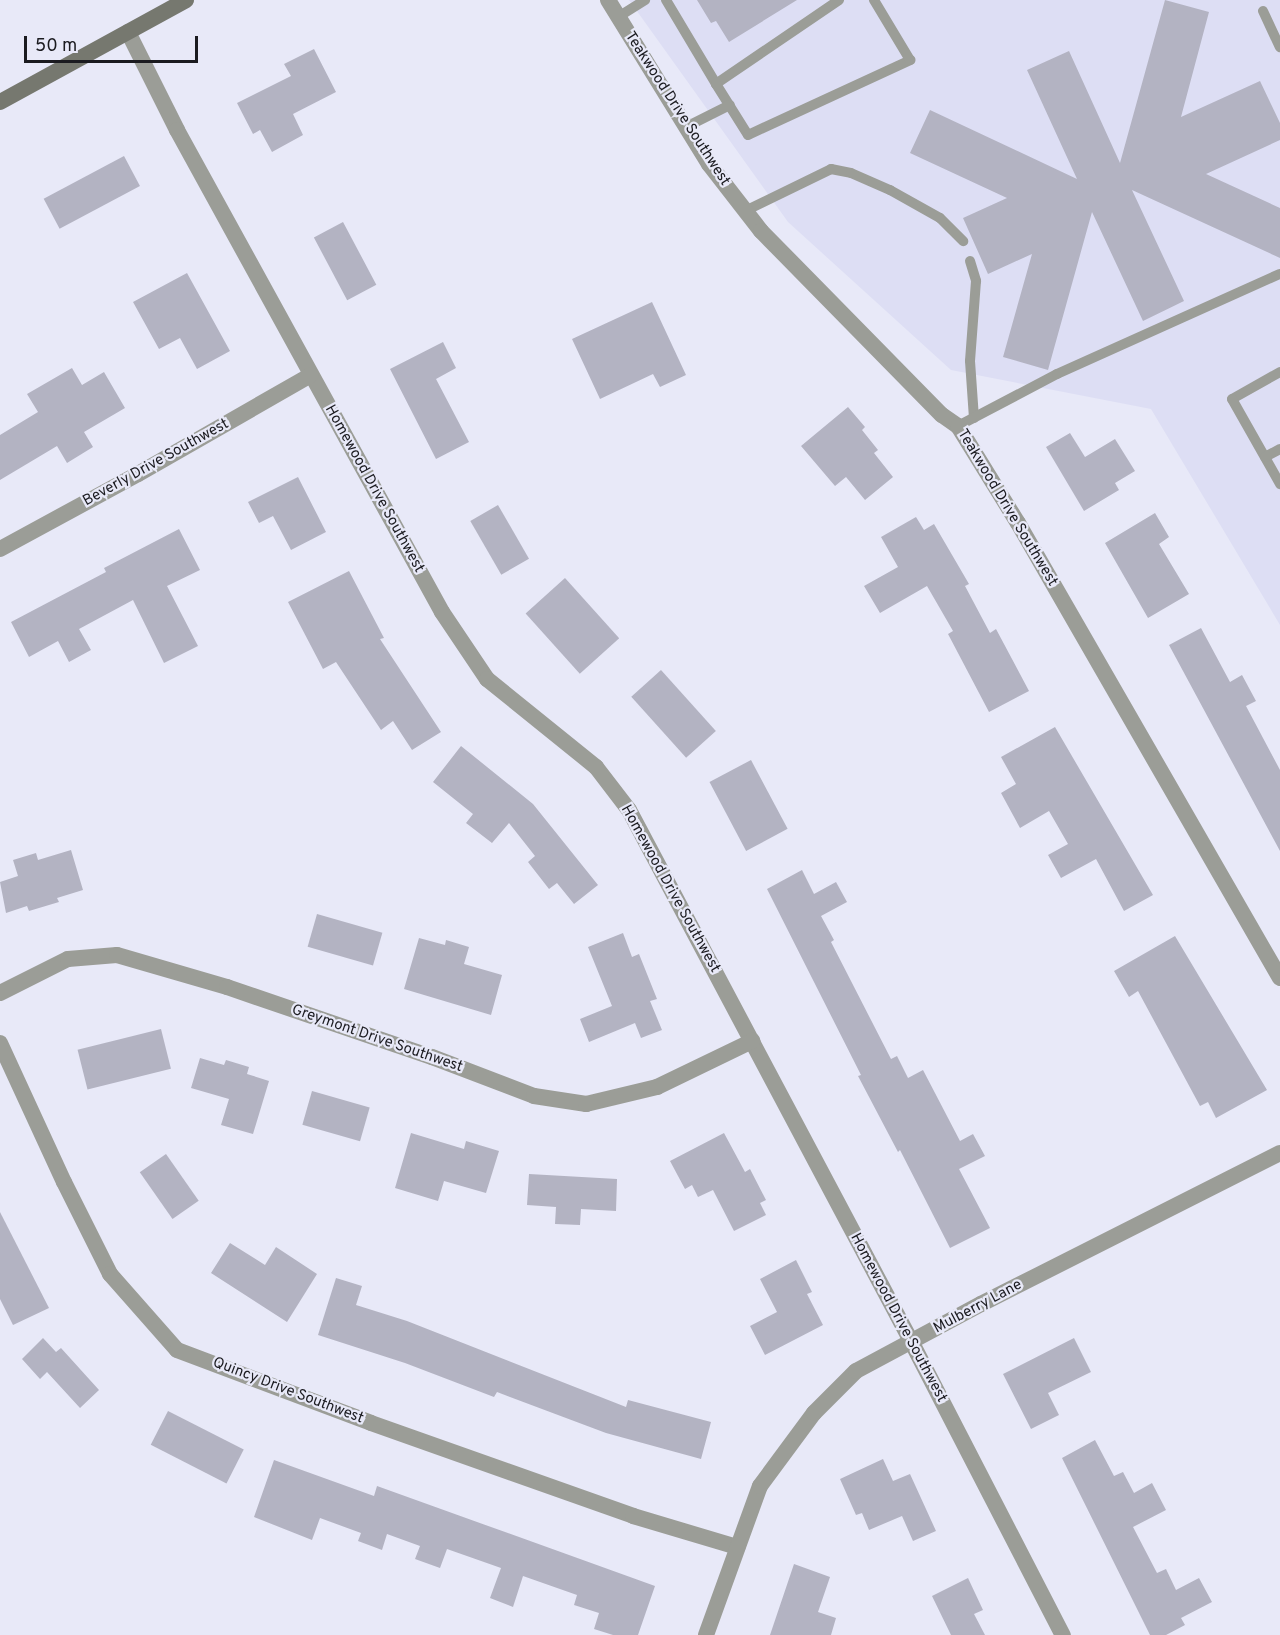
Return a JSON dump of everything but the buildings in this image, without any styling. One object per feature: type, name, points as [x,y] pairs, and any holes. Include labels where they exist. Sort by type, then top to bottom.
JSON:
[{"type":"main road","points":[[0,102],[186,0]]},
{"type":"street","name":"Teakwood Drive Southwest","points":[[608,0],[709,164],[761,231],[942,415],[958,426],[1018,523],[1280,978]]},
{"type":"street","name":"Homewood Drive Southwest","points":[[128,32],[177,130],[442,612],[487,679],[596,767],[629,810],[912,1343],[1063,1635]]},
{"type":"street","name":"Beverly Drive Southwest","points":[[0,549],[138,474],[311,375]]},
{"type":"street","name":"Greymont Drive Southwest","points":[[0,993],[68,958],[117,955],[238,991],[432,1057],[534,1096],[586,1104],[657,1087],[752,1041]]},
{"type":"street","name":"Quincy Drive Southwest","points":[[0,1043],[64,1182],[110,1274],[177,1350],[371,1423],[622,1512],[737,1547]]},
{"type":"street","name":"Mulberry Lane","points":[[706,1635],[759,1486],[814,1413],[856,1371],[981,1304],[1280,1153]]},
{"type":"lane","points":[[618,17],[645,0]]},
{"type":"lane","points":[[666,0],[748,135],[910,60],[874,0]]},
{"type":"lane","points":[[716,84],[839,0]]},
{"type":"lane","points":[[1263,11],[1280,47]]},
{"type":"lane","points":[[686,127],[729,105]]},
{"type":"lane","points":[[745,211],[831,169],[851,173],[890,190],[940,218],[963,241]]},
{"type":"lane","points":[[970,261],[976,281],[970,361],[974,418]]},
{"type":"lane","points":[[958,426],[1057,374],[1280,274]]},
{"type":"lane","points":[[1280,372],[1232,399],[1280,484]]},
{"type":"lane","points":[[1265,457],[1280,449]]},
{"type":"shaded area","points":[[629,0],[1280,0],[1280,625],[1151,409],[951,370],[788,222]]}]
